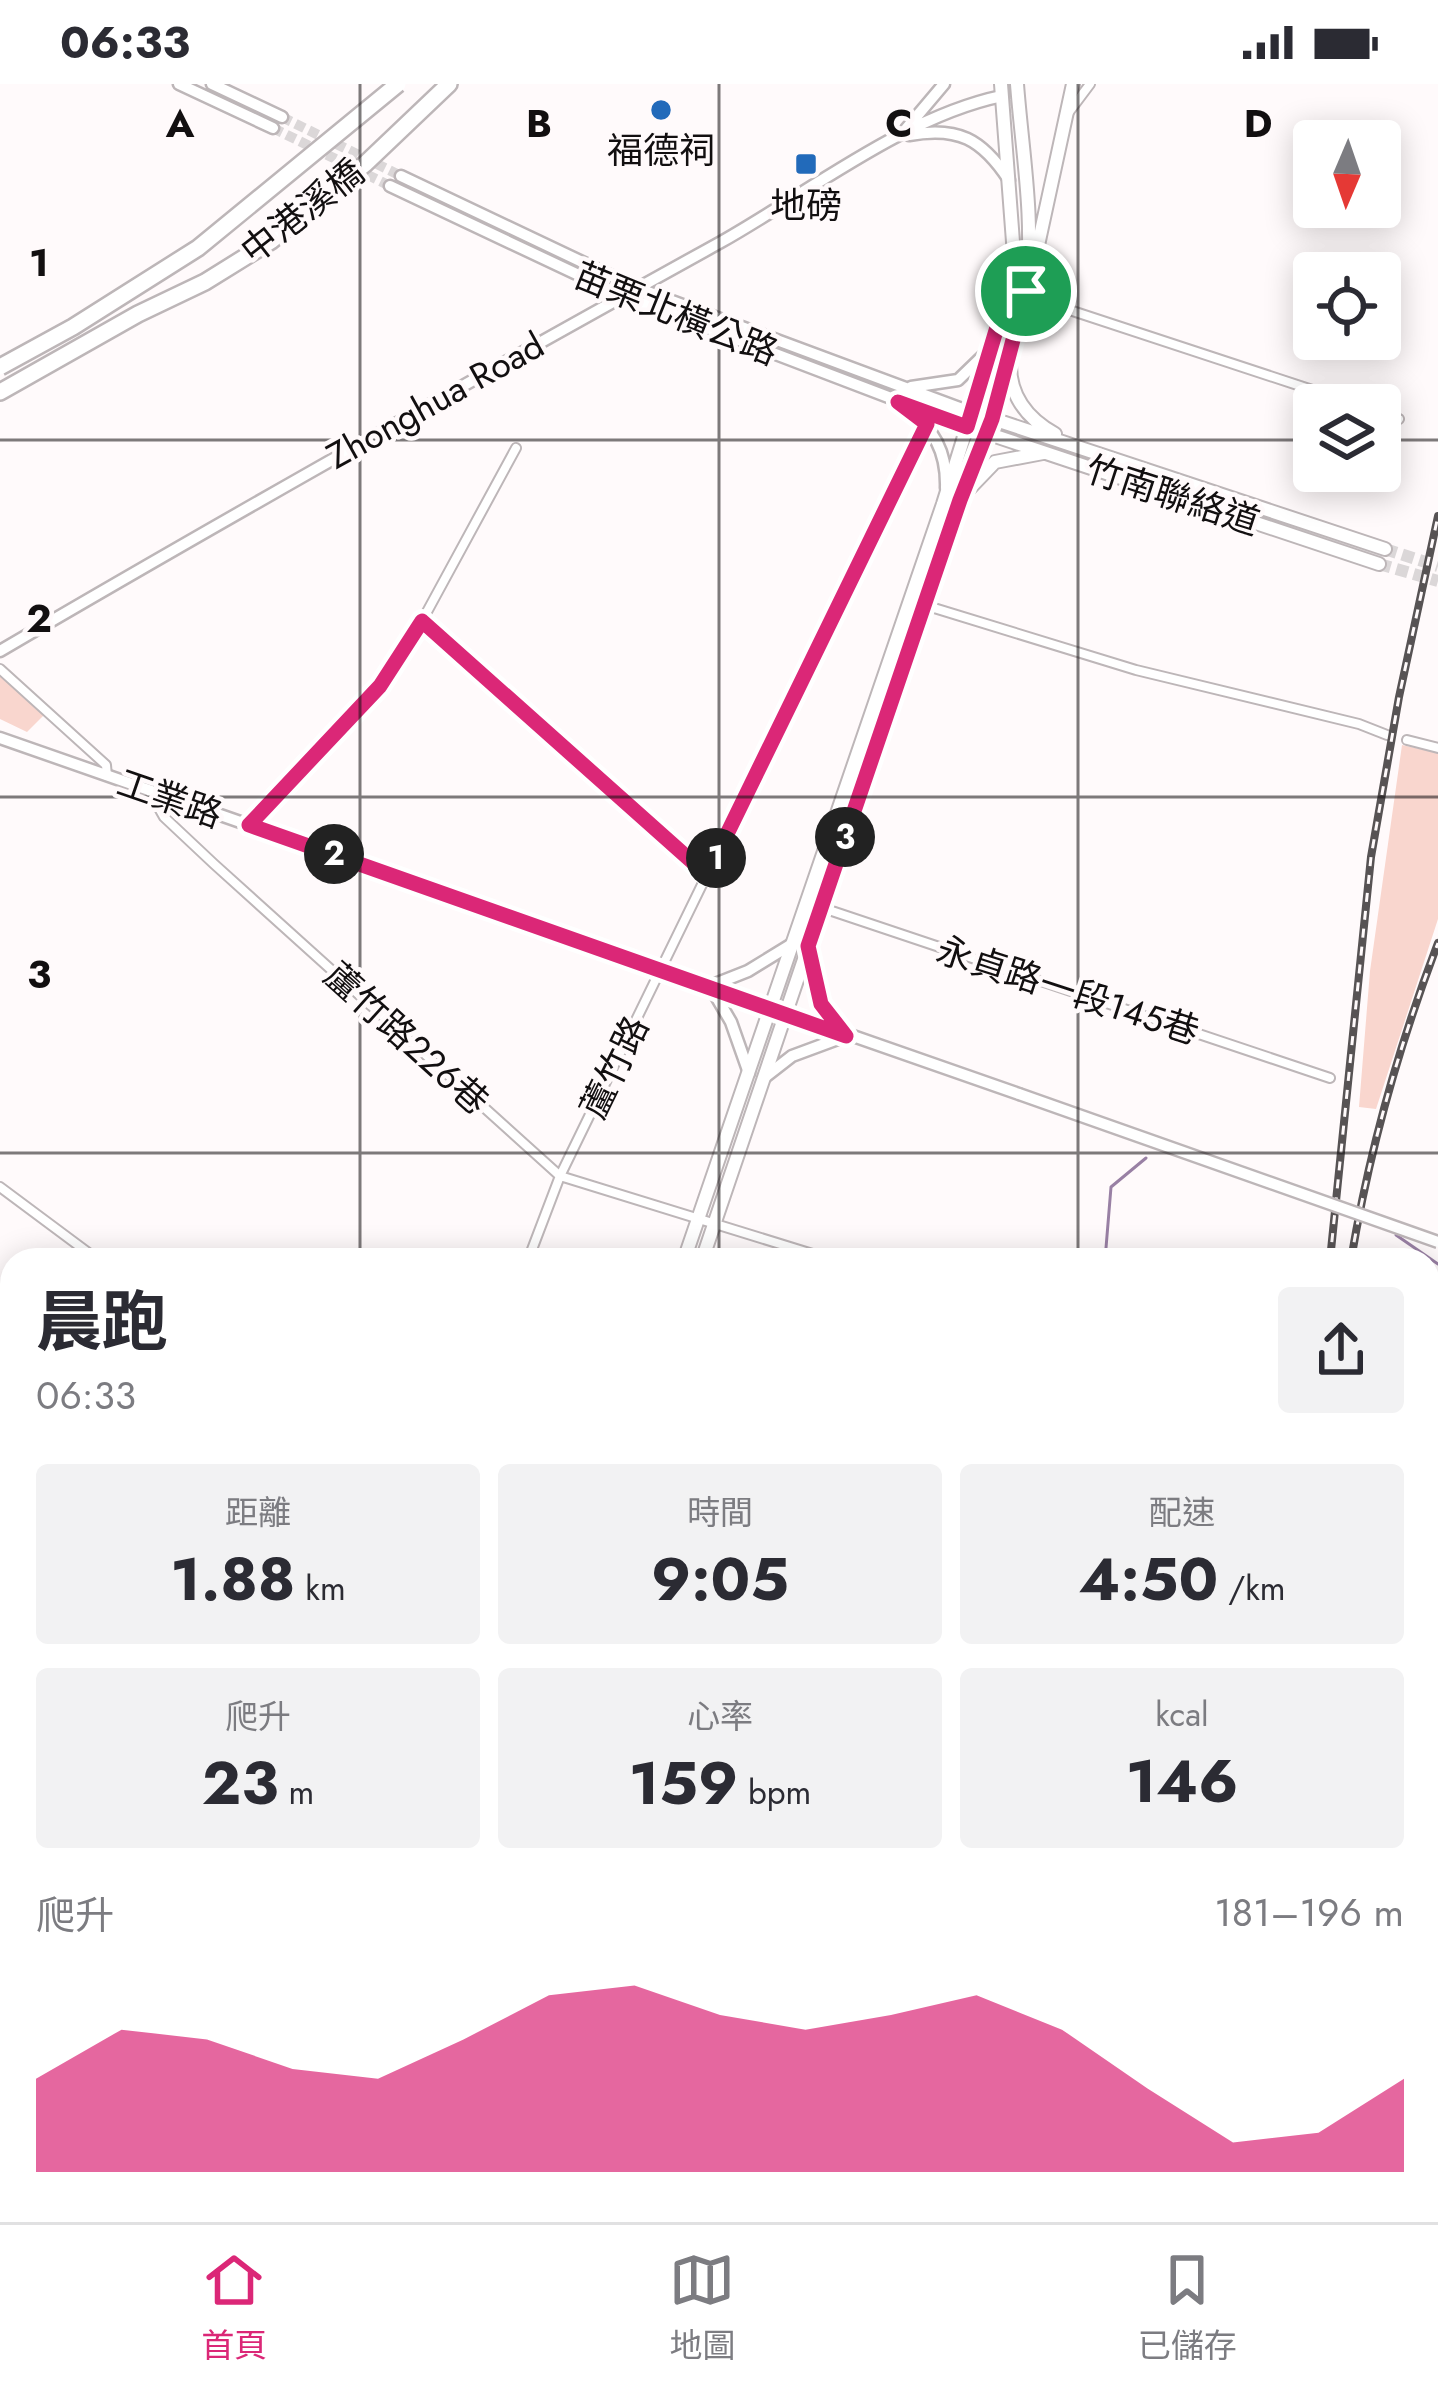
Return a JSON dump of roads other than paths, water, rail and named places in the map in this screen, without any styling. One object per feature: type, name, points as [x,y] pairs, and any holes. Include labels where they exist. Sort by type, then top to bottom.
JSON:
[{"type":"highway","points":[[0,367],[73,328],[198,248],[398,84]]},
{"type":"highway","name":"中港溪橋","points":[[0,392],[138,314],[206,282],[271,241],[365,164],[448,84]]},
{"type":"main road","points":[[756,1076],[770,1009],[910,602],[989,426],[1026,291],[1073,84]]},
{"type":"main road","points":[[691,1248],[707,1220],[756,1076],[785,1015],[925,604],[970,420],[1010,284],[1014,255],[1001,90],[1021,86],[1030,240],[1026,291]]},
{"type":"main road","points":[[1010,352],[1010,377],[1022,407],[1041,426],[1083,449]]},
{"type":"main road","name":"竹南聯絡道","points":[[970,420],[1083,449],[1385,548]]},
{"type":"main road","name":"竹南聯絡道","points":[[989,426],[1045,452],[1379,564]]},
{"type":"main road","points":[[953,498],[995,462],[1045,452]]},
{"type":"main road","points":[[704,1248],[707,1220]]},
{"type":"street","points":[[179,84],[272,128]]},
{"type":"street","points":[[212,84],[282,117]]},
{"type":"street","points":[[900,136],[944,84]]},
{"type":"street","points":[[1068,113],[1090,84]]},
{"type":"street","name":"Zhonghua Road","points":[[0,651],[937,114],[1001,90]]},
{"type":"street","points":[[900,136],[929,131],[970,140],[987,150],[1010,183]]},
{"type":"street","name":"苗栗北橫公路","points":[[401,176],[637,288],[904,387],[970,420]]},
{"type":"street","name":"苗栗北橫公路","points":[[390,185],[621,295],[898,402],[970,420]]},
{"type":"street","points":[[994,272],[1036,299],[1294,384]]},
{"type":"street","points":[[904,387],[958,380],[994,344]]},
{"type":"street","points":[[898,402],[927,424],[942,448],[953,498]]},
{"type":"street","name":"蘆竹路","points":[[533,1248],[560,1176],[927,424]]},
{"type":"street","points":[[249,825],[380,686],[422,621],[516,448]]},
{"type":"street","points":[[910,602],[1136,670],[1359,724],[1387,735]]},
{"type":"street","points":[[422,621],[707,875]]},
{"type":"street","points":[[0,669],[106,765],[107,776]]},
{"type":"street","name":"工業路","points":[[0,738],[1438,1242]]},
{"type":"street","points":[[1407,740],[1438,748]]},
{"type":"street","name":"蘆竹路226巷","points":[[149,791],[164,817],[560,1176],[794,1248]]},
{"type":"street","name":"永貞路一段145巷","points":[[805,902],[1330,1078]]},
{"type":"street","points":[[792,944],[748,971],[710,986],[756,1076],[792,1056],[846,1036],[821,1004],[808,946]]},
{"type":"street","points":[[0,1187],[82,1248]]},
{"type":"waterway","points":[[1106,1248],[1111,1187],[1146,1158]]},
{"type":"waterway","points":[[1396,1235],[1415,1248]]},
{"type":"tunnel","points":[[282,117],[401,176]]},
{"type":"tunnel","points":[[273,128],[390,186]]},
{"type":"tunnel","points":[[1385,549],[1438,566]]},
{"type":"tunnel","points":[[1379,564],[1438,581]]},
{"type":"railway","points":[[1331,1248],[1371,857],[1438,516]]},
{"type":"railway","points":[[1353,1248],[1387,1099],[1438,943]]},
{"type":"place","name":"福德祠","points":[[661,110]]},
{"type":"place","name":"地磅","points":[[806,164]]}]
